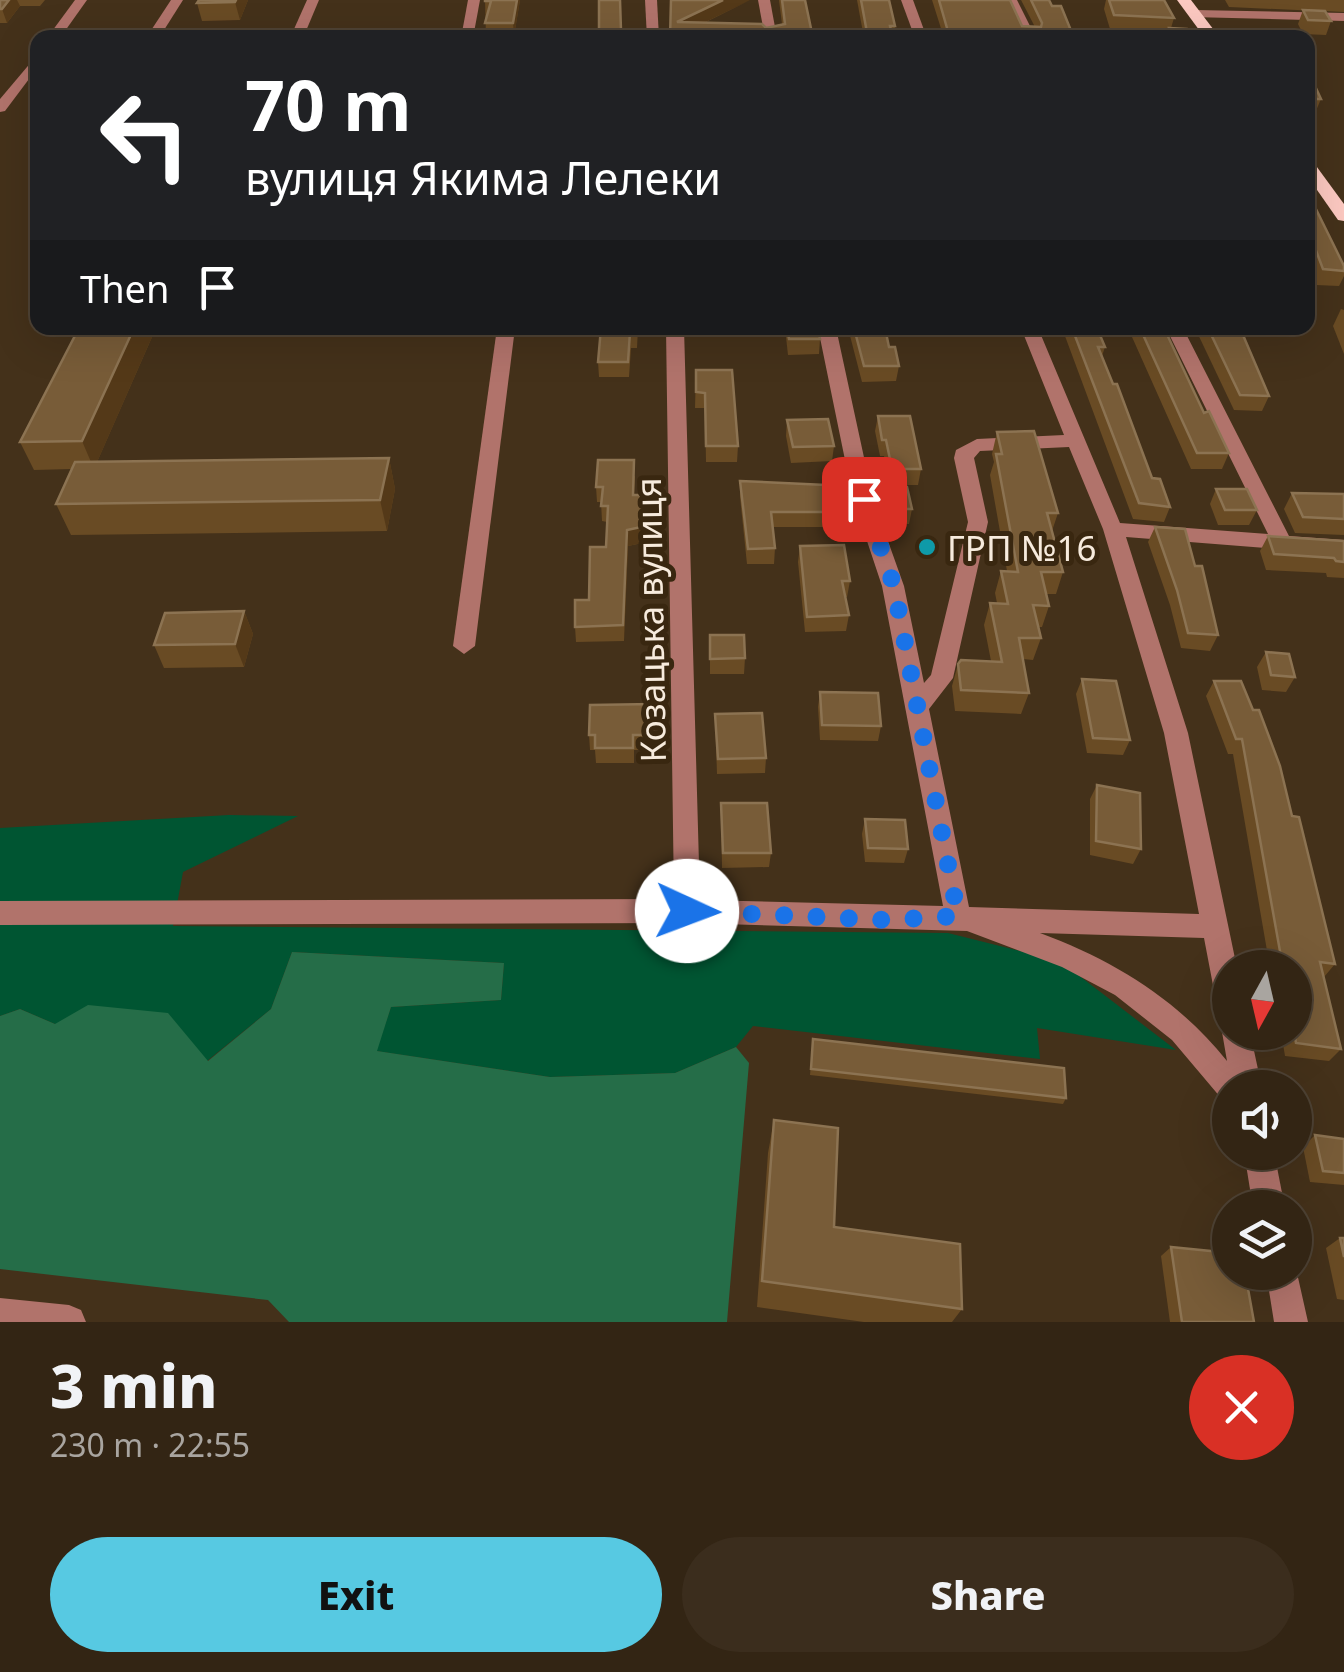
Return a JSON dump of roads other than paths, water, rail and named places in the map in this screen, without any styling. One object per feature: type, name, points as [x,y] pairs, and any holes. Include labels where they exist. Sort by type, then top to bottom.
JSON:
[{"type":"main road","points":[[1184,0],[1207,30]]},
{"type":"main road","points":[[1315,176],[1344,216]]},
{"type":"street","points":[[59,30],[82,0]]},
{"type":"street","points":[[157,30],[177,0]]},
{"type":"street","points":[[299,30],[312,0]]},
{"type":"street","points":[[468,30],[474,0]]},
{"type":"street","points":[[651,0],[653,30]]},
{"type":"street","points":[[764,0],[770,30]]},
{"type":"street","points":[[907,0],[918,30]]},
{"type":"street","points":[[1011,0],[1026,30]]},
{"type":"street","points":[[1304,0],[1322,16]]},
{"type":"street","points":[[1195,14],[1344,17]]},
{"type":"street","points":[[0,108],[30,68]]},
{"type":"street","points":[[21,80],[30,79]]},
{"type":"street","points":[[464,646],[505,335]]},
{"type":"street","name":"Козацька вулиця","points":[[675,335],[687,911]]},
{"type":"street","points":[[829,335],[864,499],[894,586],[958,916]]},
{"type":"street","points":[[1032,335],[1113,529],[1176,733],[1220,950]]},
{"type":"street","points":[[1178,335],[1282,542]]},
{"type":"street","points":[[919,704],[942,678],[978,522],[964,458],[966,450],[978,445],[1076,441]]},
{"type":"street","points":[[1113,529],[1344,547]]},
{"type":"street","points":[[0,913],[687,911],[887,920],[958,916],[1216,926]]},
{"type":"street","points":[[958,916],[1057,949],[1112,978],[1174,1023],[1215,1070]]},
{"type":"street","points":[[1285,1290],[1291,1322]]},
{"type":"street","points":[[0,1314],[70,1322]]},
{"type":"place","name":"ГРП №16","points":[[927,547]]}]
